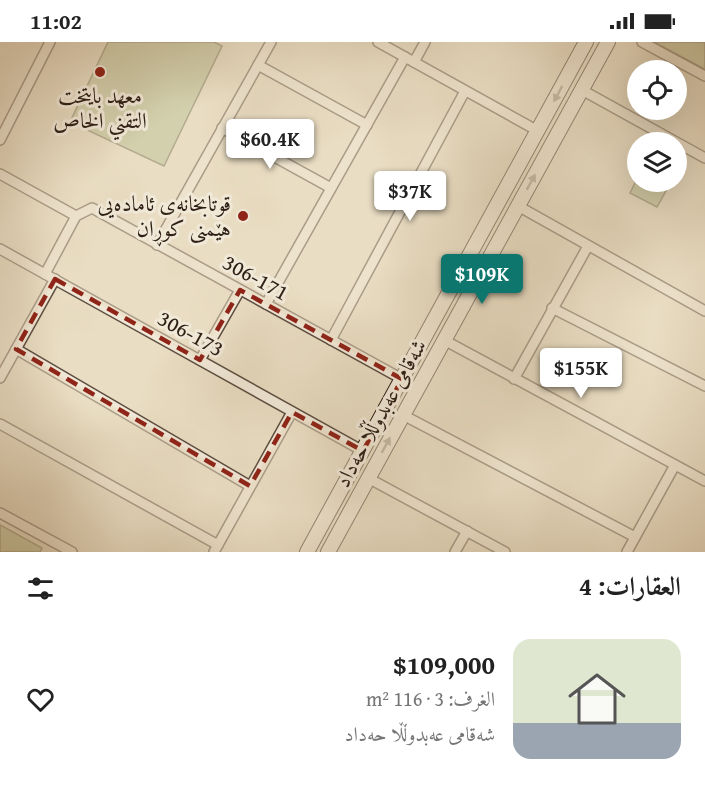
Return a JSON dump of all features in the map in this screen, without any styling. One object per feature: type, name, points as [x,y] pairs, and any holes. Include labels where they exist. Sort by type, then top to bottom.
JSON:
[{"type":"street","points":[[0,140],[50,42]]},
{"type":"street","points":[[157,245],[271,42]]},
{"type":"street","points":[[378,42],[538,131]]},
{"type":"street","points":[[414,62],[425,42]]},
{"type":"street","name":"شەقامی عەبدوڵڵا حەداد","points":[[307,552],[586,42]]},
{"type":"street","name":"شەقامی عەبدوڵڵا حەداد","points":[[328,552],[608,42]]},
{"type":"street","points":[[642,42],[705,76]]},
{"type":"street","points":[[266,304],[405,57]]},
{"type":"street","points":[[258,65],[366,125]]},
{"type":"street","points":[[582,90],[705,158]]},
{"type":"street","points":[[331,340],[465,91]]},
{"type":"street","points":[[222,128],[331,188]]},
{"type":"street","points":[[0,174],[76,216],[45,274]]},
{"type":"street","points":[[518,206],[705,312]]},
{"type":"street","name":"306-171","points":[[76,216],[92,208],[402,379]]},
{"type":"street","points":[[514,379],[588,246]]},
{"type":"street","name":"306-173","points":[[0,249],[363,451]]},
{"type":"street","points":[[0,378],[55,279]]},
{"type":"street","points":[[200,360],[240,290]]},
{"type":"street","points":[[552,308],[705,386]]},
{"type":"street","points":[[444,340],[705,482]]},
{"type":"street","points":[[16,349],[250,486]]},
{"type":"street","points":[[0,424],[216,549],[292,412]]},
{"type":"street","points":[[403,415],[635,537]]},
{"type":"street","points":[[627,552],[675,465]]},
{"type":"street","points":[[369,478],[505,552]]},
{"type":"street","points":[[333,505],[349,513]]},
{"type":"street","points":[[0,513],[72,552]]},
{"type":"street","points":[[455,552],[467,531]]},
{"type":"street","points":[[50,552],[55,543]]},
{"type":"highlighted area","points":[[55,279],[200,360],[240,290],[402,379],[363,451],[292,412],[250,486],[16,349]]},
{"type":"green space","points":[[108,42],[214,42],[222,46],[164,166],[70,122]]},
{"type":"green space","points":[[654,42],[705,42],[705,69]]},
{"type":"green space","points":[[630,192],[665,192],[657,207]]},
{"type":"green space","points":[[0,525],[42,548],[40,552],[0,552]]},
{"type":"place","name":"معهد بايتخت التقني الخاص","points":[[100,72]]},
{"type":"place","name":"قوتابخانەی ئامادەیی هێمنی کوڕان","points":[[243,216]]}]
